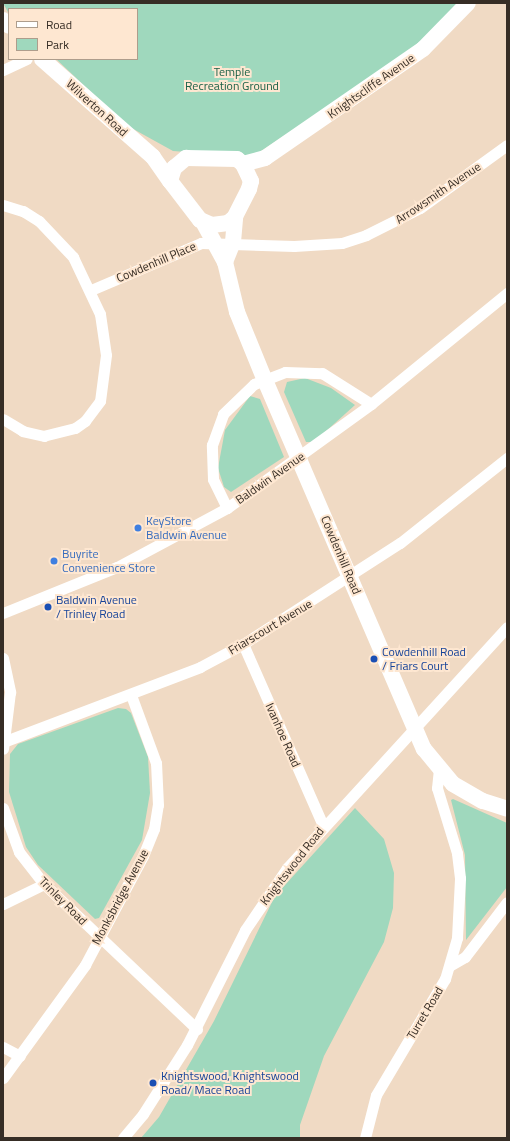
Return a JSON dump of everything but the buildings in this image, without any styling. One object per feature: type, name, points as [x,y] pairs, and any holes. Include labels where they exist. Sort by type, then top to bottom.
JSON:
[{"type":"street","name":"Knightscliffe Avenue","points":[[244,164],[265,158],[423,49],[468,3]]},
{"type":"street","points":[[3,70],[25,60]]},
{"type":"street","name":"Wilverton Road","points":[[43,60],[153,157],[170,181]]},
{"type":"street","name":"Arrowsmith Avenue","points":[[223,241],[309,246],[342,242],[366,235],[420,208],[507,145]]},
{"type":"street","points":[[153,157],[181,160],[237,159],[244,164],[251,181],[235,217],[221,225],[204,222]]},
{"type":"street","name":"Knightscliffe Avenue","points":[[251,181],[265,158]]},
{"type":"street","points":[[181,160],[172,172],[170,181],[204,222],[223,241]]},
{"type":"street","points":[[3,205],[23,211],[59,240],[91,290],[100,314],[106,355],[104,389],[94,412],[75,428],[54,435],[33,434],[3,420]]},
{"type":"street","name":"Cowdenhill Road","points":[[235,217],[223,241],[225,262],[237,312],[298,459],[414,728],[439,770],[466,793],[507,809]]},
{"type":"street","name":"Cowdenhill Place","points":[[91,290],[223,241]]},
{"type":"street","name":"Baldwin Avenue","points":[[3,613],[117,567],[227,508],[298,459],[371,404],[507,293]]},
{"type":"street","points":[[227,508],[214,478],[211,460],[216,427],[233,401],[264,378],[285,372],[322,373],[371,404]]},
{"type":"street","name":"Friarscourt Avenue","points":[[4,744],[200,667],[243,644],[350,578],[400,543],[507,458]]},
{"type":"street","name":"Knightswood Road","points":[[123,1138],[143,1114],[197,1028],[264,898],[323,825],[507,627]]},
{"type":"street","name":"Ivanhoe Road","points":[[243,644],[323,825]]},
{"type":"street","points":[[3,658],[10,692],[4,744]]},
{"type":"street","name":"Monksbridge Avenue","points":[[3,1078],[61,1002],[144,856],[158,805],[159,783],[152,745],[131,695]]},
{"type":"street","points":[[439,770],[437,788],[456,853],[460,878],[460,913],[451,965]]},
{"type":"street","name":"Trinley Road","points":[[3,808],[19,852],[44,884],[197,1028]]},
{"type":"street","points":[[3,904],[44,884]]},
{"type":"street","name":"Turret Road","points":[[365,1138],[376,1095],[451,965],[465,957],[507,902]]},
{"type":"street","points":[[3,1047],[20,1056]]},
{"type":"green space","name":"Temple Recreation Ground","points":[[3,3],[458,3],[428,40],[252,157],[173,151],[126,125],[57,60],[138,60],[138,8],[8,8],[8,12]]},
{"type":"green space","points":[[305,378],[331,388],[355,405],[314,442],[306,442],[284,392],[287,382]]},
{"type":"green space","points":[[250,396],[260,399],[284,457],[231,492],[224,487],[218,468],[225,430]]},
{"type":"green space","points":[[118,708],[126,709],[131,713],[148,757],[150,793],[142,840],[99,918],[95,919],[38,865],[26,847],[9,792],[10,754],[18,744]]},
{"type":"green space","points":[[453,799],[507,823],[507,887],[466,940],[465,855],[451,800]]},
{"type":"green space","points":[[355,808],[384,839],[394,873],[393,908],[384,942],[324,1056],[300,1125],[300,1138],[141,1138],[159,1117],[214,1021],[275,896]]},
{"type":"place","name":"KeyStore Baldwin Avenue","points":[[138,528]]},
{"type":"place","name":"Buyrite Convenience Store","points":[[54,561]]},
{"type":"place","name":"Baldwin Avenue / Trinley Road","points":[[48,607]]},
{"type":"place","name":"Cowdenhill Road / Friars Court","points":[[374,659]]},
{"type":"place","name":"Knightswood, Knightswood Road/ Mace Road","points":[[153,1083]]}]
